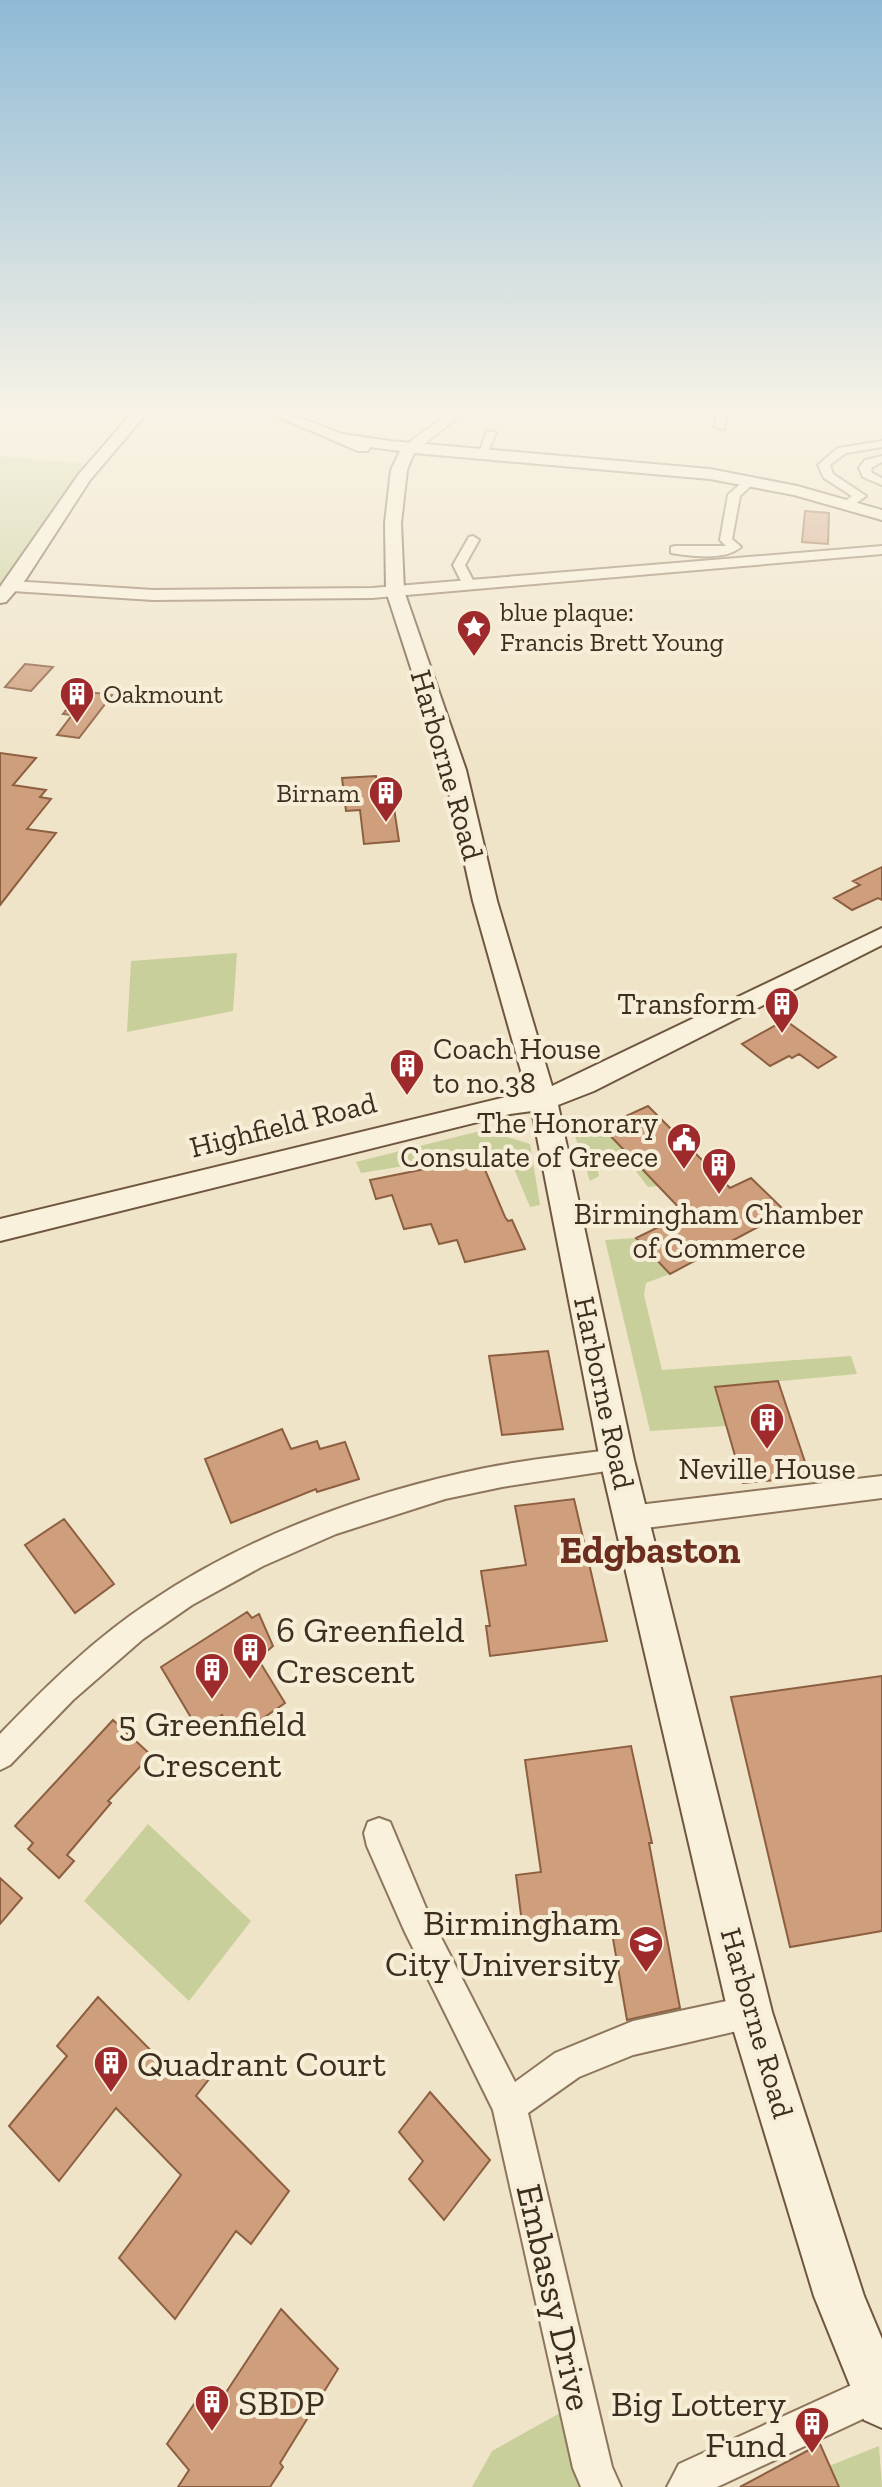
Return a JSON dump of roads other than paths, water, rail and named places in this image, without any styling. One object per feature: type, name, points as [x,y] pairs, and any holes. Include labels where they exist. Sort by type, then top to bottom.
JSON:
[{"type":"main road","points":[[6,592],[49,529]]},
{"type":"main road","name":"Harborne Road","points":[[393,529],[395,591],[455,770],[485,901],[543,1100],[630,1518],[750,2012],[839,2296],[880,2397]]},
{"type":"main road","name":"Highfield Road","points":[[0,1230],[510,1104],[543,1100],[584,1084],[882,935]]},
{"type":"street","points":[[728,529],[726,540],[737,554]]},
{"type":"street","points":[[469,584],[459,565],[473,540]]},
{"type":"street","points":[[675,550],[737,554]]},
{"type":"street","points":[[6,592],[153,595],[395,591],[737,554],[882,550]]},
{"type":"street","points":[[0,1755],[90,1667],[166,1608],[269,1549],[383,1505],[418,1496],[486,1479],[617,1460]]},
{"type":"street","points":[[630,1518],[882,1487]]},
{"type":"street","name":"Embassy Drive","points":[[379,1833],[415,1919],[509,2106],[525,2163],[593,2468],[601,2487]]},
{"type":"street","points":[[509,2106],[567,2065],[633,2038],[750,2012]]},
{"type":"street","points":[[687,2487],[693,2478],[880,2397]]},
{"type":"place","name":"blue plaque: Francis Brett Young","points":[[474,658]]},
{"type":"place","name":"Oakmount","points":[[77,725]]},
{"type":"place","name":"Birnam","points":[[386,824]]},
{"type":"place","name":"Transform","points":[[782,1035]]},
{"type":"place","name":"Coach House to no.38","points":[[407,1097]]},
{"type":"place","name":"The Honorary Consulate of Greece","points":[[684,1171]]},
{"type":"place","name":"Birmingham Chamber of Commerce","points":[[719,1196]]},
{"type":"place","name":"Neville House","points":[[767,1451]]},
{"type":"place","name":"6 Greenfield Crescent","points":[[250,1681]]},
{"type":"place","name":"5 Greenfield Crescent","points":[[212,1701]]},
{"type":"place","name":"Birmingham City University","points":[[646,1974]]},
{"type":"place","name":"Quadrant Court","points":[[111,2094]]},
{"type":"place","name":"SBDP","points":[[212,2433]]},
{"type":"place","name":"Big Lottery Fund","points":[[812,2455]]},
{"type":"district","name":"Edgbaston","points":[[650,1550]]}]
